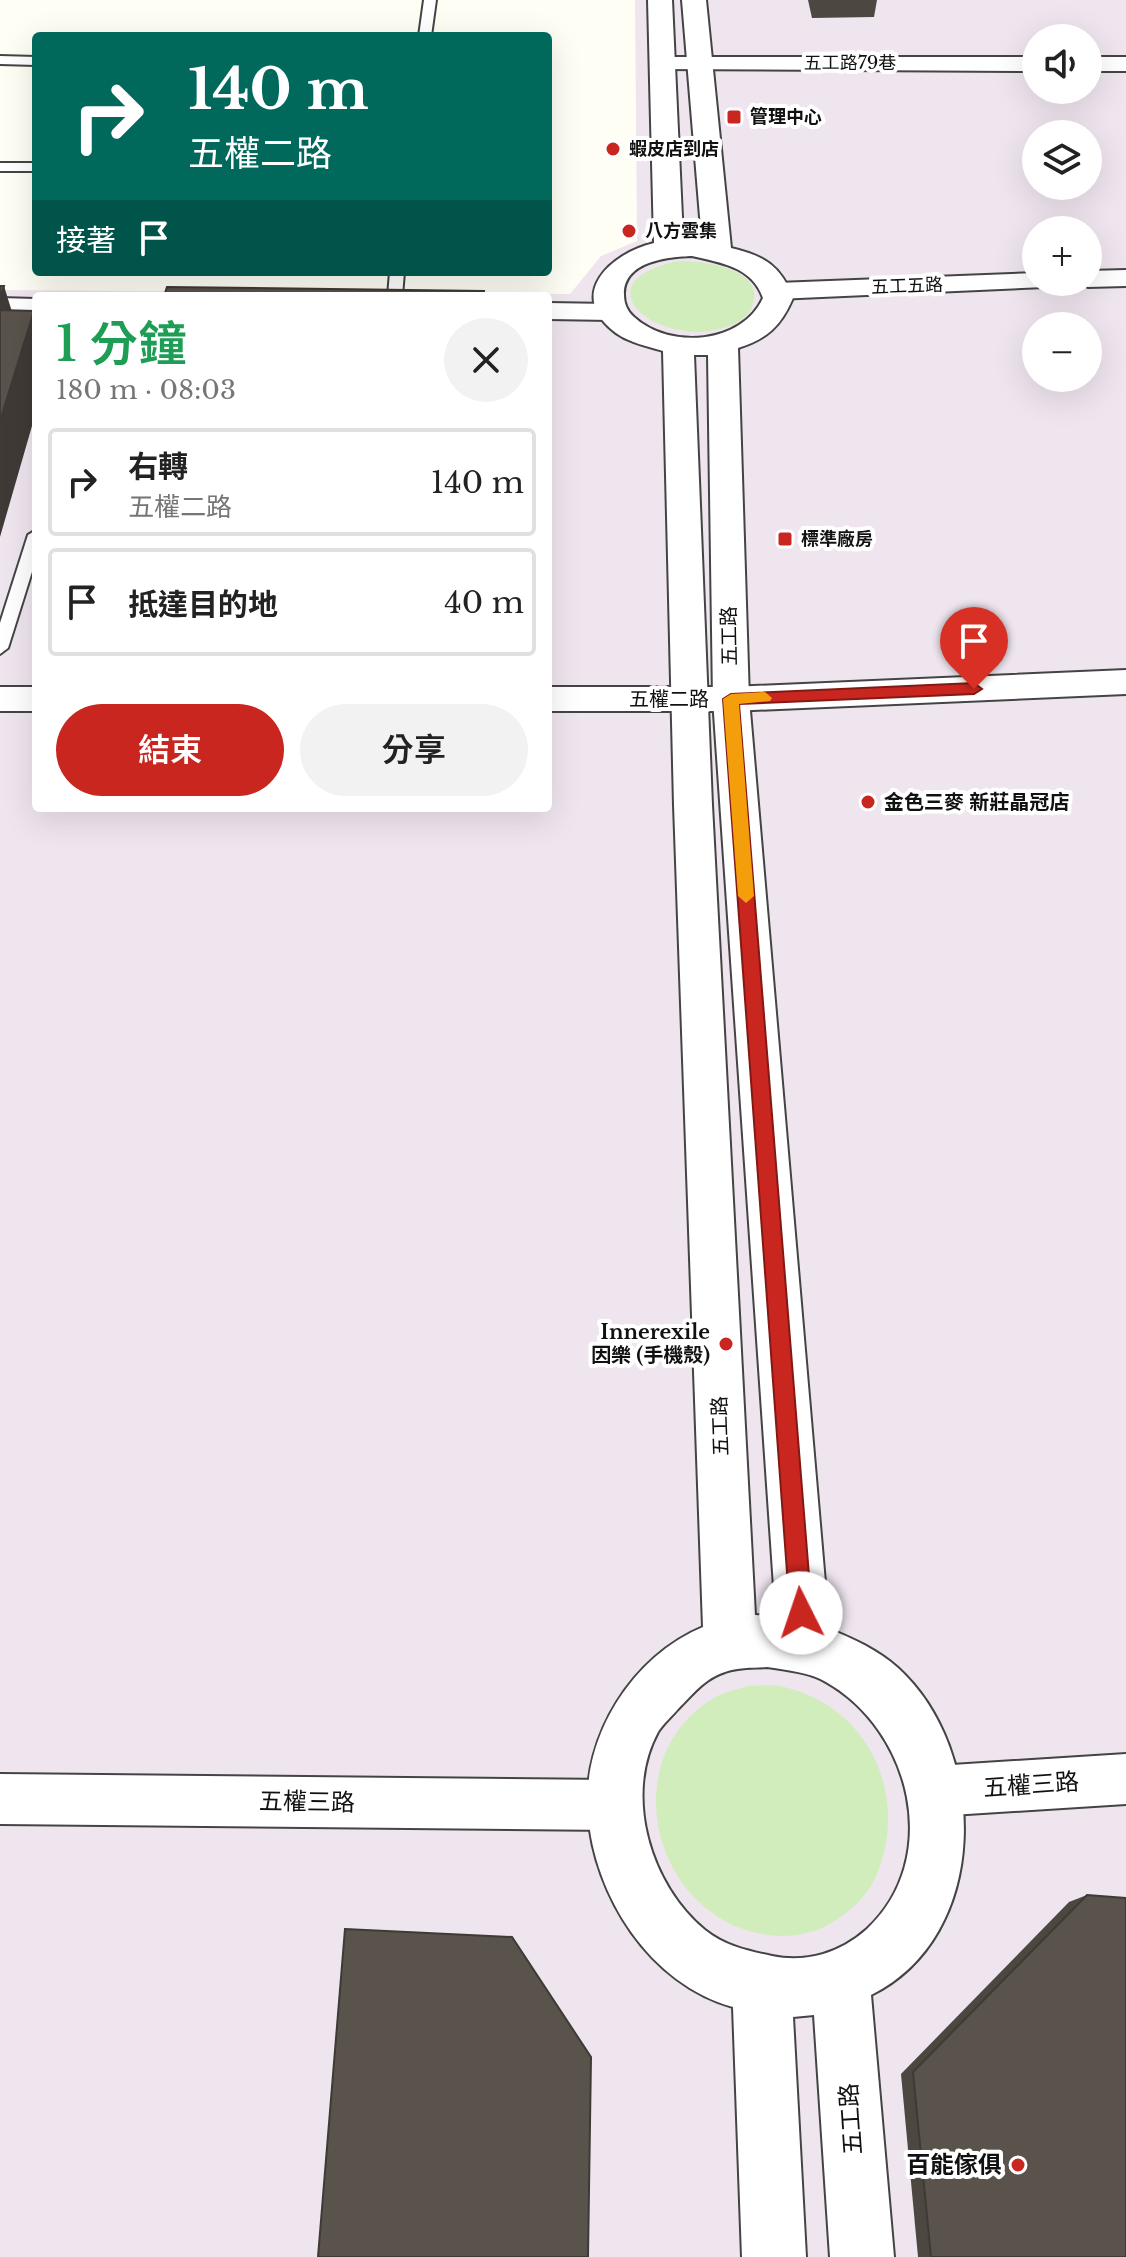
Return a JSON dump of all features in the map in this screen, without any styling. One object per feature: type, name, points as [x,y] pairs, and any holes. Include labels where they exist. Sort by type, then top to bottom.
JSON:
[{"type":"street","points":[[660,0],[669,249]]},
{"type":"street","points":[[694,0],[717,250]]},
{"type":"street","name":"五工路79巷","points":[[664,64],[1022,64]]},
{"type":"street","points":[[1102,64],[1126,64]]},
{"type":"street","points":[[669,249],[717,250],[763,270],[777,291],[778,304],[772,317],[752,333],[723,344],[678,345],[645,337],[619,322],[611,312],[606,300],[607,287],[613,275],[639,256],[669,249]]},
{"type":"street","points":[[1102,279],[1126,278]]},
{"type":"street","name":"五工五路","points":[[777,291],[1022,282]]},
{"type":"street","points":[[0,306],[32,307]]},
{"type":"street","points":[[552,311],[611,312]]},
{"type":"street","name":"五工路","points":[[723,344],[731,699],[804,1645]]},
{"type":"street","name":"五工路","points":[[678,345],[689,699],[730,1644]]},
{"type":"street","name":"五權二路","points":[[552,699],[731,699],[1126,682]]},
{"type":"street","points":[[0,699],[32,699]]},
{"type":"street","points":[[767,1641],[804,1645],[849,1665],[889,1697],[918,1740],[936,1791],[939,1838],[931,1883],[911,1925],[880,1958],[841,1981],[802,1989],[762,1988],[722,1975],[686,1953],[656,1923],[634,1887],[624,1860],[613,1805],[618,1759],[634,1718],[659,1685],[692,1660],[730,1644],[767,1641]]},
{"type":"street","name":"五權三路","points":[[936,1791],[1126,1779]]},
{"type":"street","name":"五權三路","points":[[0,1799],[613,1805]]},
{"type":"street","name":"五工路","points":[[841,1981],[862,2257]]},
{"type":"street","points":[[762,1988],[774,2257]]},
{"type":"lane","points":[[426,32],[430,0]]},
{"type":"lane","points":[[0,60],[32,61]]},
{"type":"lane","points":[[0,167],[32,167]]},
{"type":"lane","points":[[0,648],[32,548]]},
{"type":"shaded area","points":[[635,0],[1126,0],[1126,2257],[0,2257],[0,290],[285,292],[32,292],[32,812],[552,812],[552,294],[570,294],[601,256],[637,241]]},
{"type":"green space","points":[[679,261],[715,265],[741,275],[750,282],[754,292],[749,312],[727,327],[700,332],[675,329],[654,321],[638,310],[631,297],[633,283],[649,271]]},
{"type":"green space","points":[[748,1686],[784,1687],[814,1698],[839,1714],[860,1735],[875,1759],[885,1787],[888,1816],[885,1846],[872,1884],[861,1899],[841,1916],[826,1926],[802,1934],[762,1934],[724,1921],[694,1897],[672,1866],[659,1831],[656,1793],[664,1757],[683,1724],[714,1698]]},
{"type":"building","points":[[167,287],[484,291],[484,292],[165,292]]},
{"type":"building","points":[[0,310],[32,311],[32,317],[0,421]]},
{"type":"building","name":"百能傢俱","points":[[1087,1895],[1126,1898],[1126,2257],[931,2257],[913,2072]]},
{"type":"building","points":[[345,1929],[512,1937],[591,2057],[588,2257],[318,2257]]},
{"type":"slow traffic","points":[[746,896],[731,699],[765,698]]},
{"type":"place","name":"管理中心","points":[[734,117]]},
{"type":"place","name":"蝦皮店到店","points":[[613,149]]},
{"type":"place","name":"八方雲集","points":[[629,231]]},
{"type":"place","name":"標準廠房","points":[[785,539]]},
{"type":"place","name":"金色三麥 新莊晶冠店","points":[[868,802]]},
{"type":"place","name":"Innerexile 因樂 (手機殼)","points":[[726,1344]]},
{"type":"place","name":"百能傢俱","points":[[1018,2165]]},
{"type":"route","points":[[801,1613],[731,699],[974,689]]}]
